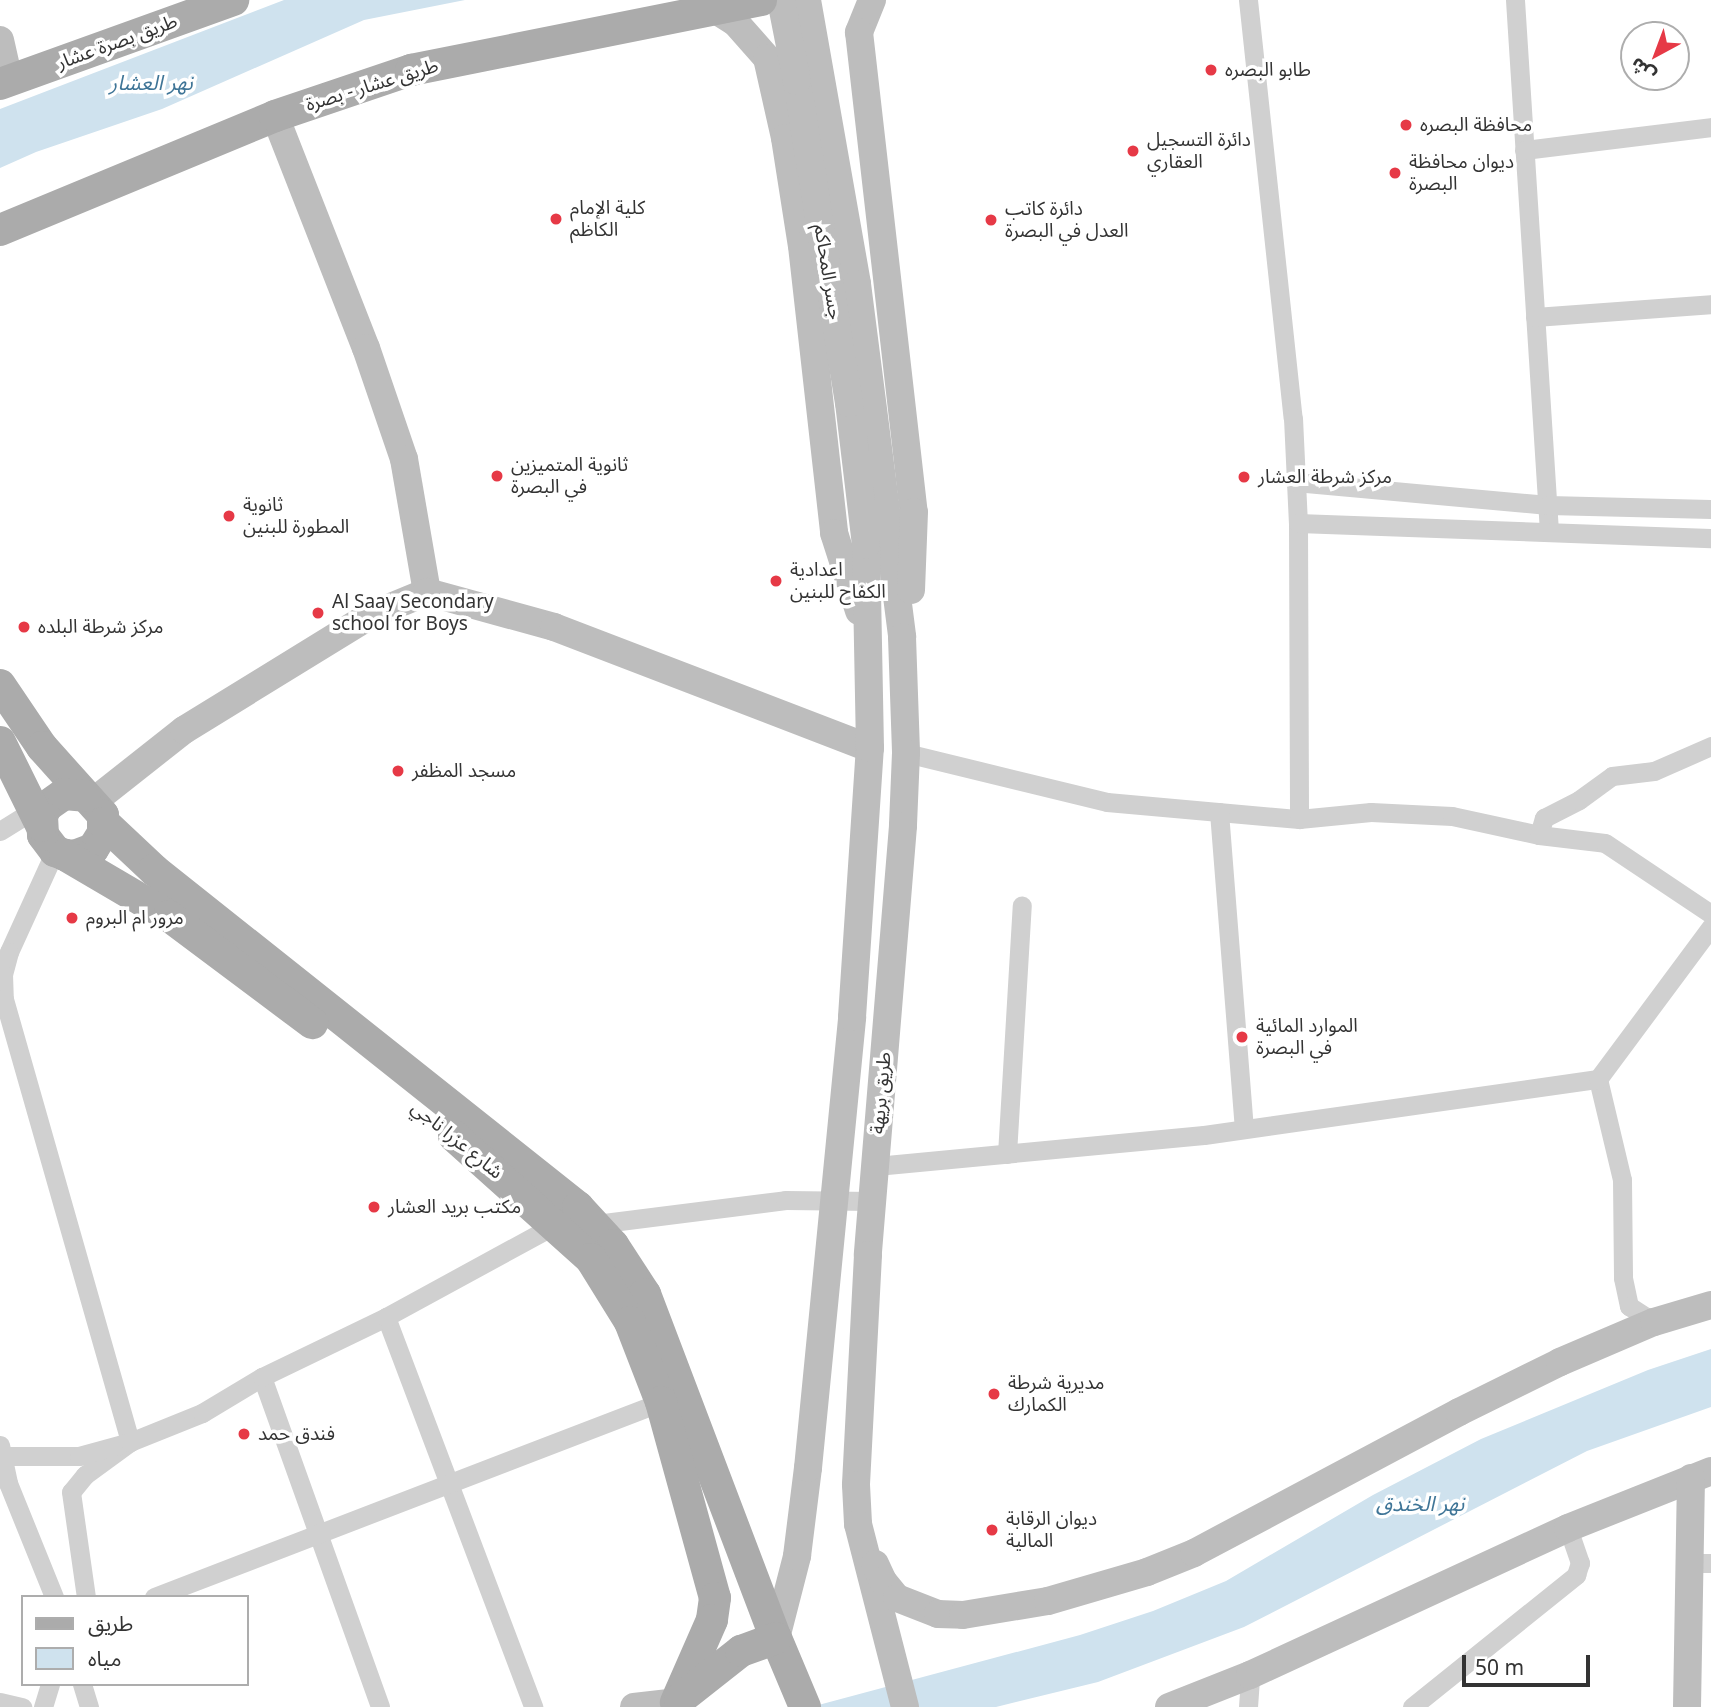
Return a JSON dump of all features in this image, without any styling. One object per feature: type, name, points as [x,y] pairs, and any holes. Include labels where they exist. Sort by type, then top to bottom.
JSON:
[{"type":"main road","name":"طريق بصرة عشار","points":[[5,82],[233,0]]},
{"type":"main road","name":"طريق عشار - بصرة","points":[[0,230],[275,116],[411,70],[761,0]]},
{"type":"main road","name":"جسر المحاكم","points":[[781,0],[797,81],[849,403],[879,544]]},
{"type":"main road","name":"جسر المحاكم","points":[[807,0],[857,284],[879,544]]},
{"type":"main road","points":[[872,0],[859,32],[914,512],[910,608],[902,637]]},
{"type":"main road","points":[[714,9],[736,23],[767,58],[785,138],[802,246],[834,533],[869,642]]},
{"type":"main road","points":[[0,40],[5,82]]},
{"type":"main road","points":[[275,116],[366,348],[404,459],[427,592]]},
{"type":"main road","name":"طريق بريهة","points":[[879,544],[902,637],[906,753],[873,1201],[856,1485],[858,1524],[885,1639],[905,1707]]},
{"type":"main road","name":"طريق بريهة","points":[[776,1638],[797,1556],[852,1017],[870,748],[869,642],[879,544]]},
{"type":"main road","points":[[94,807],[184,730],[369,616],[427,592],[554,627],[870,748]]},
{"type":"main road","name":"شارع عزرا ناجي","points":[[0,685],[42,747],[154,870],[596,1224],[645,1294],[776,1638],[801,1693]]},
{"type":"main road","points":[[2,751],[48,836],[84,854],[93,849],[103,833],[94,807],[75,793],[55,799],[42,815],[48,836]]},
{"type":"main road","name":"شارع عزرا ناجي","points":[[48,836],[169,916],[290,1006],[482,1158],[591,1259],[622,1306],[661,1402],[715,1598],[712,1620],[677,1705]]},
{"type":"main road","points":[[858,1524],[883,1581],[897,1598],[916,1608],[938,1614],[964,1615],[1048,1601],[1147,1572],[1194,1553],[1459,1412],[1560,1362],[1654,1322],[1711,1305]]},
{"type":"main road","points":[[1169,1707],[1250,1675],[1568,1528],[1701,1474],[1700,1563],[1687,1707]]},
{"type":"main road","points":[[634,1707],[677,1705],[741,1651],[776,1638]]},
{"type":"street","points":[[1248,0],[1293,418],[1298,523],[1299,819]]},
{"type":"street","points":[[1515,0],[1549,532]]},
{"type":"street","points":[[1524,150],[1711,127]]},
{"type":"street","points":[[1535,317],[1711,304]]},
{"type":"street","points":[[1295,482],[1548,505],[1711,509]]},
{"type":"street","points":[[1298,523],[1711,538]]},
{"type":"street","points":[[1539,835],[1544,818],[1578,800],[1612,776],[1654,771],[1711,746]]},
{"type":"street","points":[[906,753],[1107,802],[1299,819],[1371,812],[1452,816],[1539,835],[1605,843],[1711,914]]},
{"type":"street","points":[[1219,812],[1244,1129]]},
{"type":"street","points":[[0,831],[48,836],[9,952],[4,974],[4,999],[130,1442]]},
{"type":"street","points":[[1007,1154],[1022,905]]},
{"type":"street","points":[[876,1166],[1244,1129],[1598,1079],[1711,927]]},
{"type":"street","points":[[1598,1079],[1622,1180],[1623,1278],[1629,1306],[1654,1322]]},
{"type":"street","points":[[596,1224],[785,1200],[873,1201]]},
{"type":"street","points":[[53,1595],[4,1483],[1,1450],[79,1456],[130,1442],[202,1413],[262,1377],[386,1317],[555,1225]]},
{"type":"street","points":[[386,1317],[533,1707]]},
{"type":"street","points":[[262,1377],[380,1707]]},
{"type":"street","points":[[159,1595],[661,1402]]},
{"type":"street","points":[[86,1595],[71,1492],[85,1475],[130,1442]]},
{"type":"street","points":[[1412,1707],[1576,1575],[1580,1563],[1568,1528]]},
{"type":"street","points":[[1248,1707],[1250,1675]]},
{"type":"street","points":[[43,1707],[49,1686]]},
{"type":"street","points":[[83,1686],[89,1707]]},
{"type":"street","points":[[0,1702],[22,1707]]},
{"type":"water","name":"نهر العشار","points":[[284,0],[465,0],[364,20],[162,109],[36,152],[0,168],[0,109]]},
{"type":"water","name":"نهر الخندق","points":[[1711,1349],[1711,1407],[1587,1451],[1244,1627],[1098,1682],[996,1707],[811,1707],[1080,1635],[1153,1611],[1226,1581],[1373,1495],[1481,1439],[1648,1370]]},
{"type":"place","name":"طابو البصره","points":[[1211,70]]},
{"type":"place","name":"محافظة البصره","points":[[1406,125]]},
{"type":"place","name":"دائرة التسجيل العقاري","points":[[1133,151]]},
{"type":"place","name":"ديوان محافظة البصرة","points":[[1395,173]]},
{"type":"place","name":"كلية الإمام الكاظم","points":[[556,219]]},
{"type":"place","name":"دائرة كاتب العدل في البصرة","points":[[991,220]]},
{"type":"place","name":"ثانوية المتميزين في البصرة","points":[[497,476]]},
{"type":"place","name":"مركز شرطة العشار","points":[[1244,477]]},
{"type":"place","name":"ثانوية المطورة للبنين","points":[[229,516]]},
{"type":"place","name":"اعدادية الكفاح للبنين","points":[[776,581]]},
{"type":"place","name":"Al Saay Secondary school for Boys","points":[[318,613]]},
{"type":"place","name":"مركز شرطة البلده","points":[[24,627]]},
{"type":"place","name":"مسجد المظفر","points":[[398,771]]},
{"type":"place","name":"مرور ام البروم","points":[[72,918]]},
{"type":"place","name":"الموارد المائية في البصرة","points":[[1242,1037]]},
{"type":"place","name":"مكتب بريد العشار","points":[[374,1207]]},
{"type":"place","name":"مديرية شرطة الكمارك","points":[[994,1394]]},
{"type":"place","name":"فندق حمد","points":[[244,1434]]},
{"type":"place","name":"ديوان الرقابة المالية","points":[[992,1530]]}]
